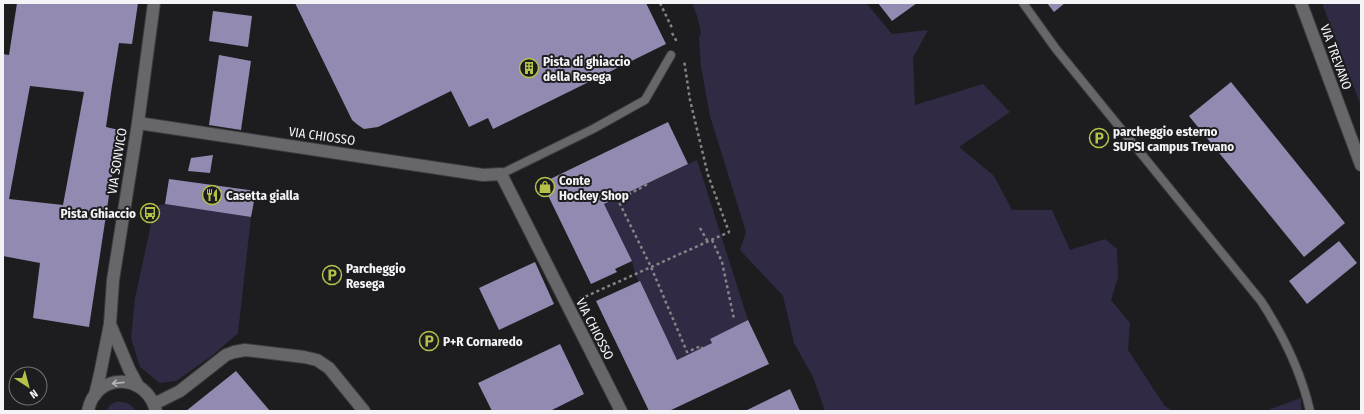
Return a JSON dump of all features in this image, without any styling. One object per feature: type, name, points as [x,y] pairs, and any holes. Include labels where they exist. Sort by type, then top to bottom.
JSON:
[{"type":"street","name":"VIA SONVICO","points":[[88,411],[89,405],[95,395],[110,324],[113,280],[138,123],[154,3]]},
{"type":"street","name":"VIA TREVANO","points":[[1301,3],[1361,165]]},
{"type":"street","name":"VIA CHIOSSO","points":[[138,123],[483,175],[501,174],[621,411]]},
{"type":"street","name":"VIA SONVICO","points":[[110,324],[129,369],[138,386],[150,397],[155,408]]},
{"type":"street","points":[[155,408],[180,391],[226,355],[245,350],[317,360],[329,368],[364,411]]},
{"type":"street","points":[[95,395],[102,388],[110,384],[129,382],[138,386]]},
{"type":"lane","points":[[1023,3],[1056,49],[1261,301],[1276,324],[1287,347],[1306,395],[1310,411]]},
{"type":"lane","name":"VIA CHIOSSO","points":[[501,174],[593,129],[645,100],[671,55]]},
{"type":"path","points":[[660,3],[678,43]]},
{"type":"path","points":[[567,305],[729,232],[708,175],[690,100],[683,56]]},
{"type":"path","points":[[646,184],[617,199],[651,267],[687,352],[701,346],[702,348]]},
{"type":"path","points":[[700,228],[708,242]]},
{"type":"path","points":[[712,240],[722,262],[734,319]]},
{"type":"shaded area","points":[[692,3],[866,3],[892,34],[928,30],[913,58],[915,105],[983,84],[1010,112],[959,147],[994,176],[1012,210],[1052,210],[1070,250],[1105,239],[1117,249],[1118,277],[1111,300],[1130,323],[1128,350],[1164,405],[1172,411],[825,411],[813,377],[794,343],[783,296],[740,250],[746,232],[710,116],[701,67],[699,38],[701,32]]},
{"type":"shaded area","points":[[1322,3],[1361,3],[1361,106]]},
{"type":"shaded area","points":[[697,160],[748,320],[710,339],[712,343],[677,360],[635,274],[632,261],[604,204]]},
{"type":"shaded area","points":[[165,204],[251,217],[238,333],[213,355],[176,381],[160,383],[140,367],[131,338],[135,298],[155,206]]},
{"type":"shaded area","points":[[1301,398],[1301,411],[1265,411]]},
{"type":"shaded area","points":[[116,402],[128,404],[136,411],[106,411],[111,404]]},
{"type":"building","points":[[17,3],[138,3],[132,44],[119,43],[112,86],[106,127],[119,130],[89,327],[33,318],[40,263],[3,256],[3,54],[9,55]],"holes":[[[30,86],[84,92],[63,205],[9,199]]]},
{"type":"building","name":"Pista di ghiaccio della Resega","points":[[295,3],[646,3],[666,44],[493,129],[488,118],[469,127],[451,91],[378,127],[364,129],[352,120]]},
{"type":"building","points":[[878,3],[917,3],[892,21]]},
{"type":"building","points":[[1047,3],[1065,3],[1054,12]]},
{"type":"building","points":[[213,11],[252,16],[248,47],[209,41]]},
{"type":"building","points":[[219,55],[251,61],[241,130],[209,125]]},
{"type":"building","points":[[1231,82],[1345,223],[1304,257],[1189,116]]},
{"type":"building","points":[[668,122],[688,164],[604,204],[632,261],[615,269],[617,272],[591,284],[542,183]]},
{"type":"building","points":[[213,155],[210,173],[188,171],[191,158]]},
{"type":"building","points":[[169,179],[256,191],[251,217],[165,204]]},
{"type":"building","points":[[1339,241],[1357,263],[1307,304],[1289,281]]},
{"type":"building","points":[[535,262],[554,304],[499,330],[479,288]]},
{"type":"building","points":[[640,281],[677,360],[712,343],[710,339],[748,320],[769,364],[669,411],[649,411],[596,301]]},
{"type":"building","points":[[560,344],[584,394],[550,411],[492,411],[478,383]]},
{"type":"building","points":[[236,371],[270,411],[186,411]]},
{"type":"building","points":[[790,389],[800,411],[745,411]]},
{"type":"place","name":"Pista di ghiaccio della Resega","points":[[529,68]]},
{"type":"place","name":"parcheggio esterno SUPSI campus Trevano","points":[[1099,138]]},
{"type":"place","name":"Conte Hockey Shop","points":[[545,187]]},
{"type":"place","name":"Casetta gialla","points":[[212,195]]},
{"type":"place","name":"Pista Ghiaccio","points":[[150,213]]},
{"type":"place","name":"Parcheggio Resega","points":[[332,275]]},
{"type":"place","name":"P+R Cornaredo","points":[[429,341]]}]
